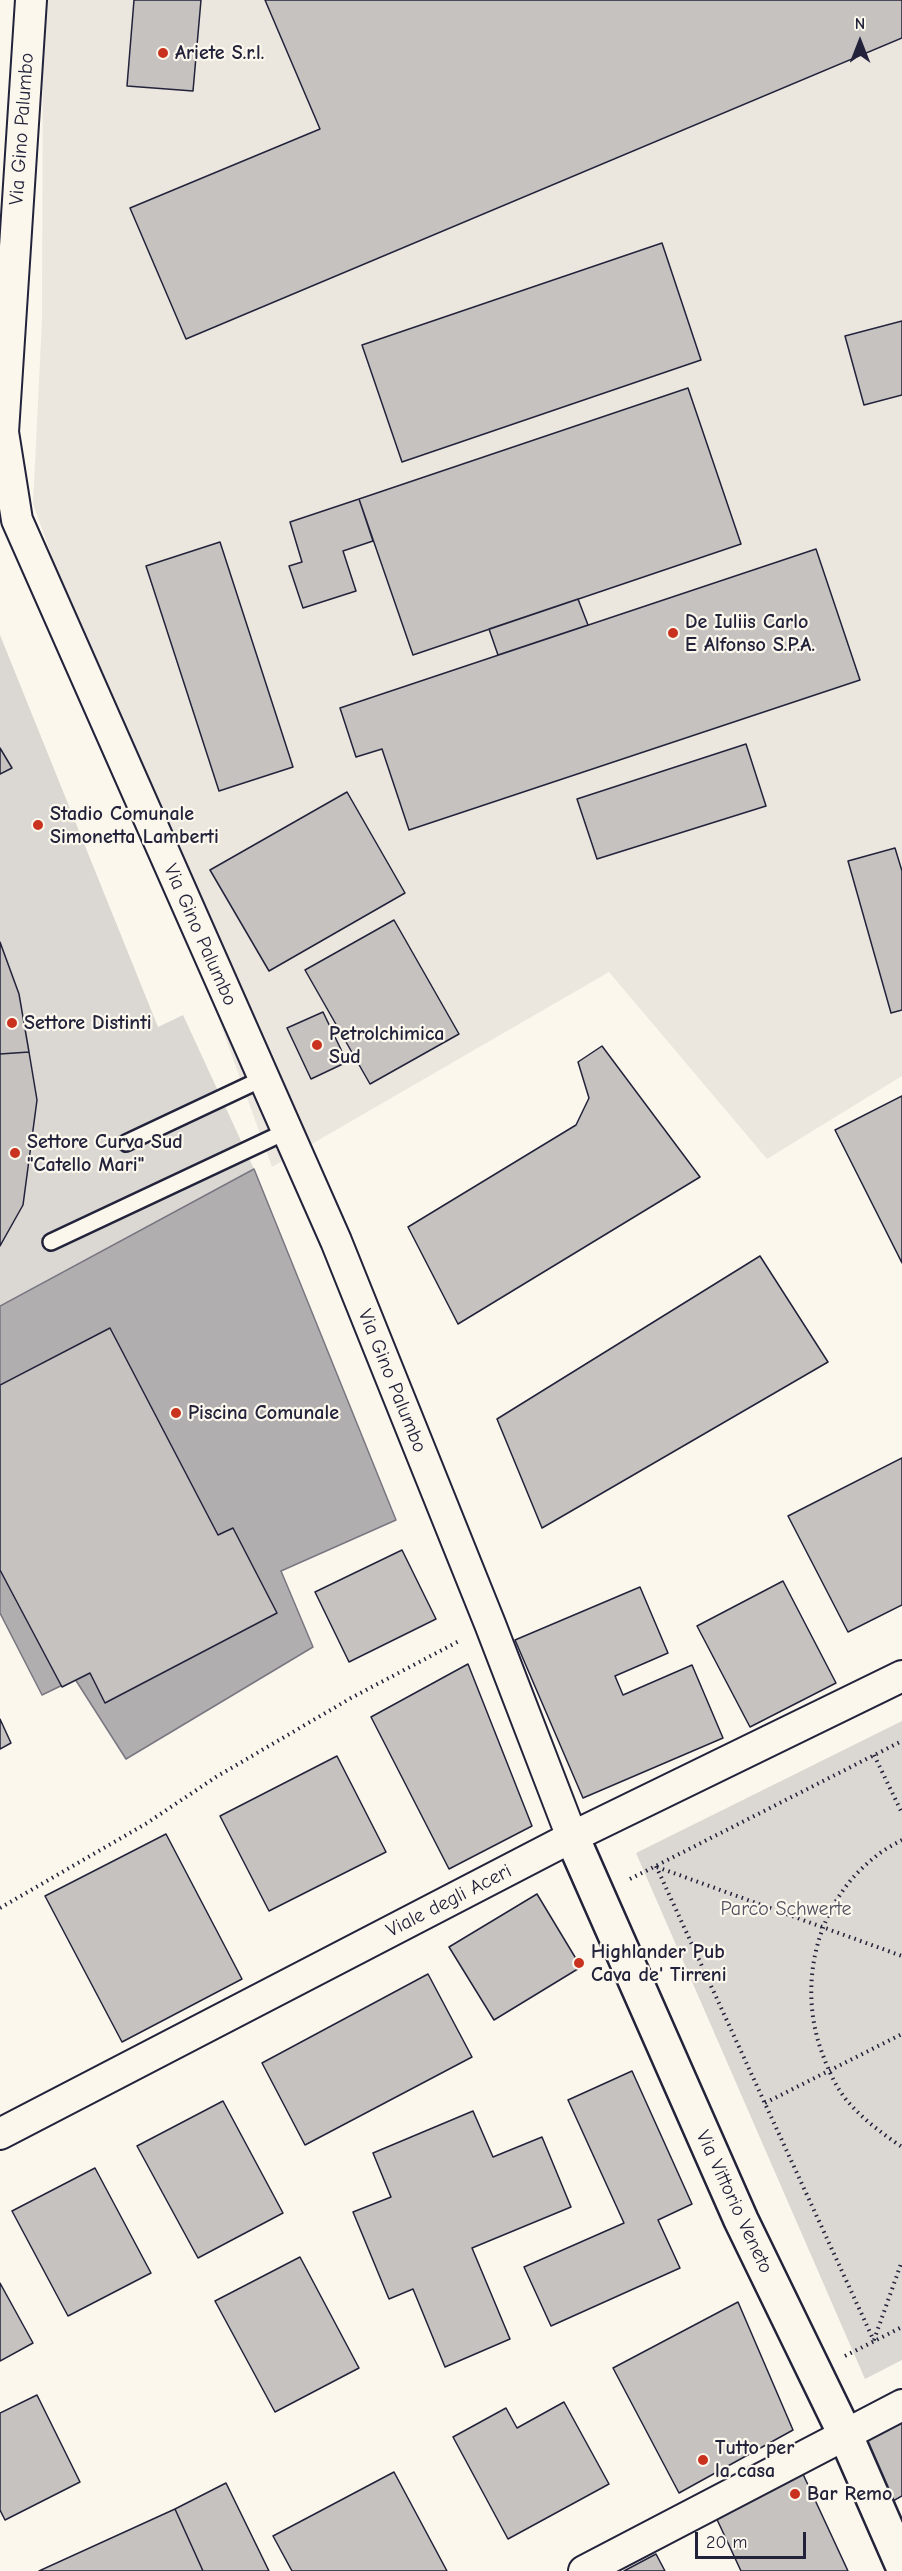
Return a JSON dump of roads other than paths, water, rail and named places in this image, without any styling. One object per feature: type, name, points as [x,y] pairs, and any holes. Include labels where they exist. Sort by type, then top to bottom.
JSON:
[{"type":"street","name":"Via Gino Palumbo","points":[[31,0],[3,432],[17,520],[264,1078],[285,1132],[336,1241],[490,1624],[572,1837]]},
{"type":"street","name":"Viale degli Aceri","points":[[0,2134],[572,1837],[902,1676]]},
{"type":"street","name":"Via Vittorio Veneto","points":[[572,1837],[741,2220],[845,2434],[902,2564]]},
{"type":"street","points":[[584,2571],[902,2405]]},
{"type":"lane","points":[[126,1143],[264,1078]]},
{"type":"lane","points":[[51,1242],[285,1132]]},
{"type":"place","name":"Ariete S.r.l.","points":[[163,53]]},
{"type":"place","name":"De Iuliis Carlo E Alfonso S.P.A.","points":[[673,633]]},
{"type":"place","name":"Stadio Comunale Simonetta Lamberti","points":[[38,825]]},
{"type":"place","name":"Settore Distinti","points":[[12,1023]]},
{"type":"place","name":"Petrolchimica Sud","points":[[317,1045]]},
{"type":"place","name":"Settore Curva Sud \"Catello Mari\"","points":[[15,1153]]},
{"type":"place","name":"Piscina Comunale","points":[[176,1413]]},
{"type":"place","name":"Highlander Pub Cava de' Tirreni","points":[[579,1963]]},
{"type":"place","name":"Tutto per la casa","points":[[703,2460]]},
{"type":"place","name":"Bar Remo","points":[[795,2494]]},
{"type":"park label","name":"Parco Schwerte","points":[[786,1909]]}]
